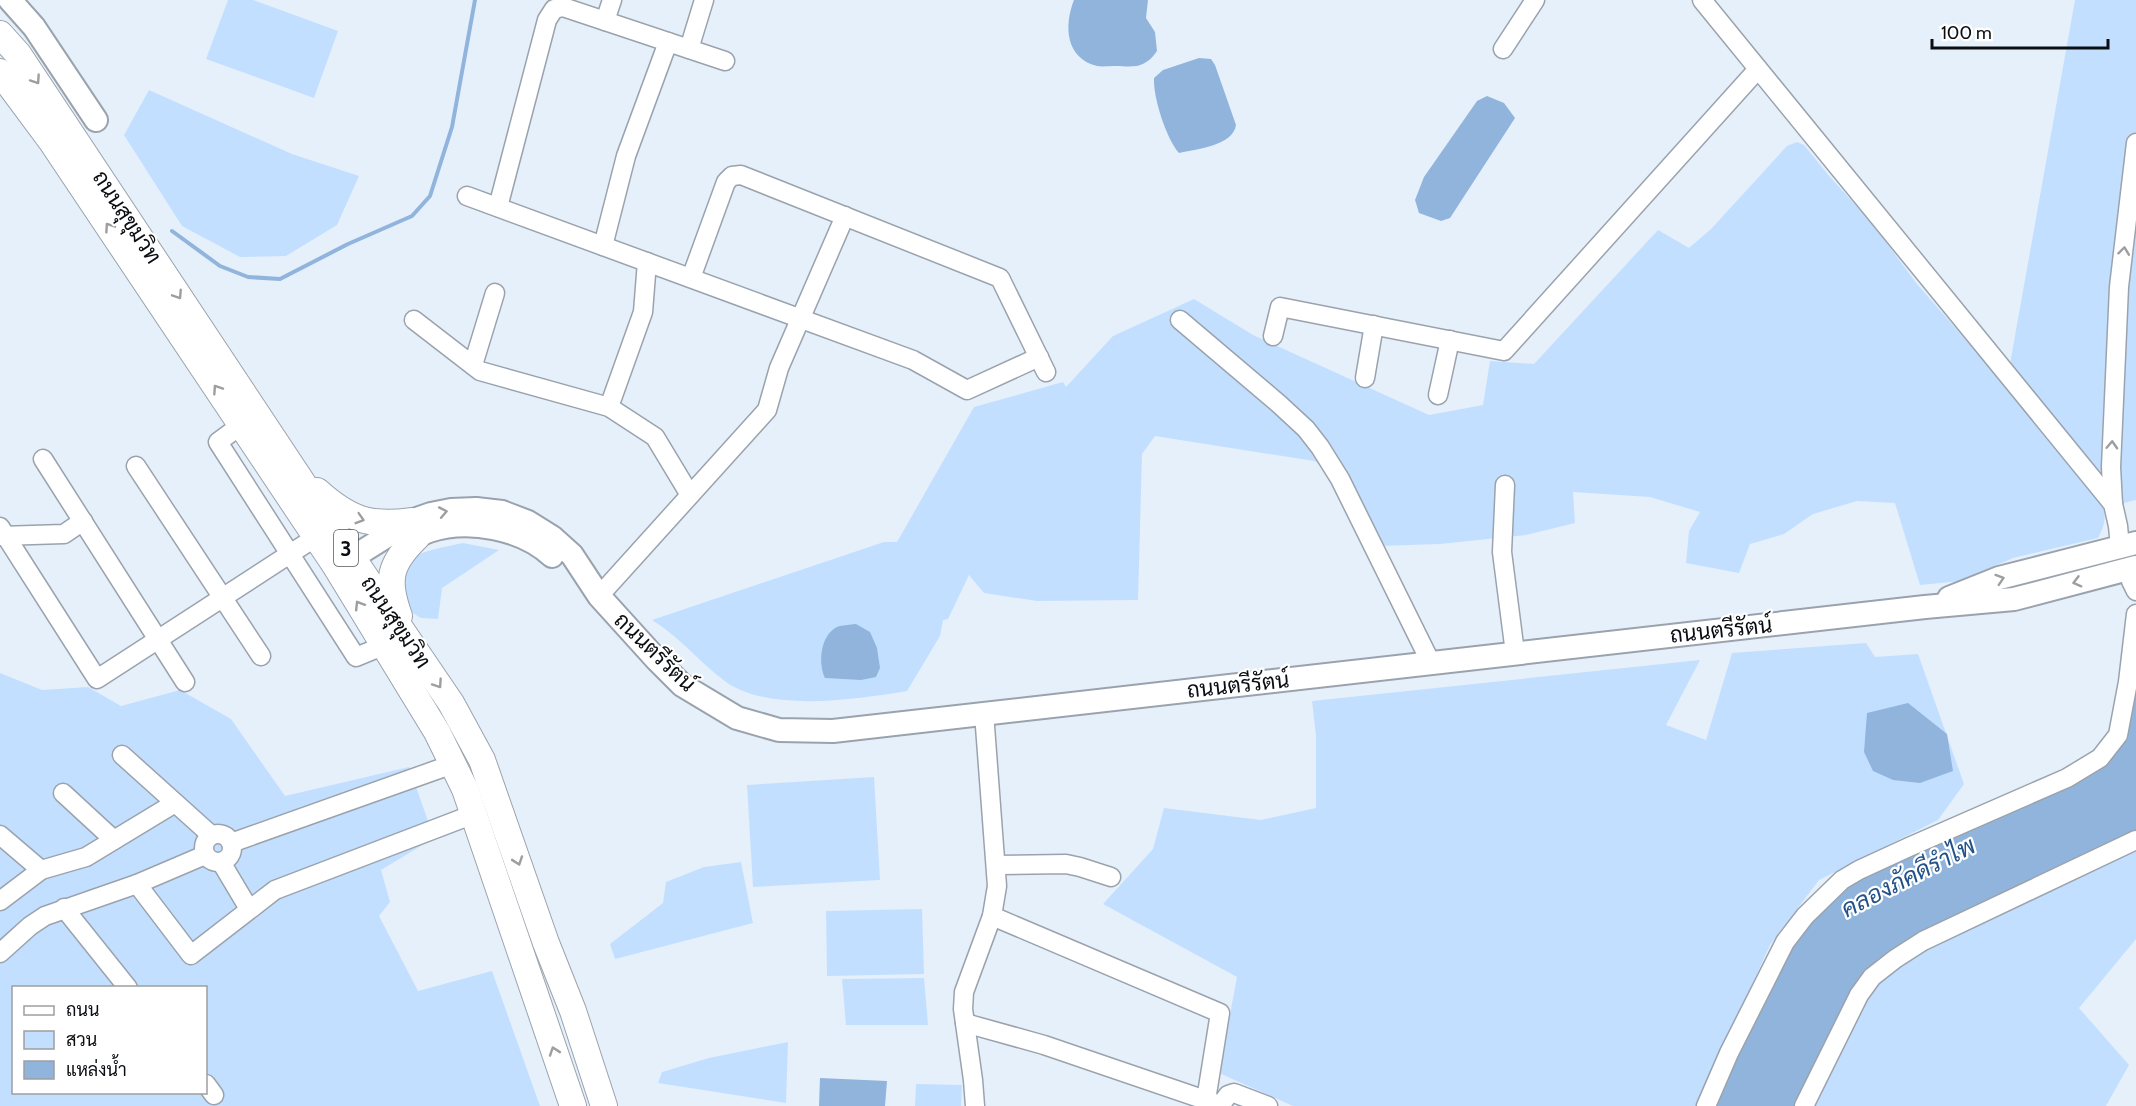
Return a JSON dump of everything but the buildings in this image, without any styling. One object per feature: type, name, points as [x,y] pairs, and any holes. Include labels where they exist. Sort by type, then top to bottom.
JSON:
[{"type":"highway","name":"ถนนสุขุมวิท","points":[[0,34],[25,63],[296,473],[348,568],[396,643],[465,789],[573,1106]]},
{"type":"highway","name":"ถนนสุขุมวิท","points":[[2,79],[52,141],[316,537],[348,568]]},
{"type":"highway","points":[[296,473],[335,507],[348,515],[375,523],[414,529],[392,572],[391,588],[396,643]]},
{"type":"highway","name":"ถนนสุขุมวิท","points":[[396,643],[451,703],[482,760],[546,943],[573,1011],[604,1106]]},
{"type":"highway","points":[[521,954],[546,943]]},
{"type":"main road","points":[[10,0],[34,27],[96,120]]},
{"type":"main road","name":"ถนนตรีรัตน์","points":[[348,568],[414,529],[430,531],[454,526],[477,526],[501,530],[544,548],[599,596],[682,685],[737,718],[779,730],[833,731],[1925,607],[2014,599],[2135,567]]},
{"type":"main road","name":"ถนนตรีรัตน์","points":[[1925,607],[2000,578],[2128,545]]},
{"type":"street","points":[[605,21],[612,0]]},
{"type":"street","points":[[689,49],[704,0]]},
{"type":"street","points":[[1503,49],[1535,0]]},
{"type":"street","points":[[1702,0],[2113,504]]},
{"type":"street","points":[[498,207],[547,20],[554,9],[563,7],[725,61]]},
{"type":"street","points":[[603,246],[626,156],[668,42]]},
{"type":"street","points":[[1273,336],[1280,307],[1503,351],[1758,69]]},
{"type":"street","points":[[2128,545],[2118,526],[2113,504],[2110,467],[2119,287],[2136,143]]},
{"type":"street","points":[[467,196],[913,360],[967,390],[1042,364],[1000,278],[741,175],[732,176],[726,182],[691,278]]},
{"type":"street","points":[[599,596],[767,410],[779,368],[845,216]]},
{"type":"street","points":[[609,407],[643,312],[647,262]]},
{"type":"street","points":[[473,365],[495,292]]},
{"type":"street","points":[[1180,320],[1279,404],[1306,429],[1320,447],[1340,479],[1431,663]]},
{"type":"street","points":[[414,321],[480,371],[609,407],[655,437],[690,495]]},
{"type":"street","points":[[1365,378],[1374,325]]},
{"type":"street","points":[[1438,395],[1450,340]]},
{"type":"street","points":[[241,425],[218,442],[356,657],[396,643]]},
{"type":"street","points":[[43,459],[185,682]]},
{"type":"street","points":[[136,466],[261,656]]},
{"type":"street","points":[[1505,485],[1502,552],[1515,653]]},
{"type":"street","points":[[2,533],[64,534],[83,521]]},
{"type":"street","points":[[2,533],[97,679],[316,537]]},
{"type":"street","points":[[2135,567],[2132,581],[2136,591]]},
{"type":"street","points":[[1706,1106],[1729,1053],[1785,942],[1805,916],[1842,880],[1909,847],[2067,778],[2100,758],[2118,735],[2128,682],[2136,614]]},
{"type":"street","points":[[975,1106],[963,1009],[964,992],[992,916],[998,886],[984,714]]},
{"type":"street","points":[[122,755],[211,835]]},
{"type":"street","points":[[231,843],[453,764]]},
{"type":"street","points":[[63,793],[114,840]]},
{"type":"street","points":[[0,901],[41,870],[86,857],[175,803]]},
{"type":"street","points":[[137,884],[191,955],[275,890],[474,814]]},
{"type":"street","points":[[231,843],[220,834],[211,835],[203,846],[249,909]]},
{"type":"street","points":[[0,835],[41,870]]},
{"type":"street","points":[[1804,1106],[1859,995],[1872,977],[1923,941],[2136,840]]},
{"type":"street","points":[[0,952],[45,916],[213,859],[226,860],[231,852],[231,843]]},
{"type":"street","points":[[996,865],[1065,864],[1111,877]]},
{"type":"street","points":[[64,908],[127,986]]},
{"type":"street","points":[[992,916],[1220,1013],[1215,1104]]},
{"type":"street","points":[[965,1023],[1044,1045],[1215,1104]]},
{"type":"street","points":[[1215,1104],[1234,1093],[1269,1106]]},
{"type":"green space","points":[[228,0],[253,0],[338,31],[314,98],[206,59]]},
{"type":"green space","points":[[2075,0],[2136,0],[2136,500],[2103,508],[2104,523],[2098,538],[2013,558],[1961,581],[1920,585],[1895,503],[1857,501],[1813,514],[1784,534],[1750,544],[1739,573],[1686,563],[1689,531],[1700,512],[1650,497],[1573,492],[1575,523],[1526,535],[1440,544],[1378,546],[1340,472],[1314,461],[1155,436],[1142,454],[1138,600],[1037,601],[984,593],[969,575],[948,619],[943,620],[940,636],[907,691],[814,701],[789,701],[744,692],[726,682],[672,634],[652,620],[884,542],[897,542],[974,407],[1063,382],[1066,387],[1113,336],[1194,299],[1253,335],[1429,415],[1483,405],[1490,361],[1534,364],[1658,230],[1689,248],[1711,229],[1787,146],[1797,142],[1804,145],[1871,222],[1917,284],[2006,386]]},
{"type":"green space","points":[[149,90],[292,154],[359,176],[337,225],[286,256],[240,257],[182,226],[124,135]]},
{"type":"green space","points":[[463,543],[499,550],[442,588],[438,619],[421,618],[408,610],[401,580],[404,565],[417,555]]},
{"type":"green space","points":[[1866,643],[1875,657],[1918,654],[1964,784],[1938,820],[1819,880],[1770,945],[1697,1106],[1293,1106],[1219,1073],[1237,977],[1103,904],[1153,849],[1164,808],[1261,820],[1316,808],[1316,736],[1312,701],[1700,660],[1666,725],[1706,740],[1732,653]]},
{"type":"green space","points":[[0,673],[42,690],[88,687],[121,706],[180,690],[231,719],[285,796],[409,767],[434,838],[381,870],[390,902],[379,916],[418,991],[492,971],[540,1106],[0,1106]]},
{"type":"green space","points":[[874,777],[880,880],[753,887],[747,785]]},
{"type":"green space","points":[[2136,849],[2136,939],[2079,1008],[2129,1065],[2106,1106],[1813,1106],[1861,1010],[1885,976],[1938,942]]},
{"type":"green space","points":[[741,862],[753,923],[615,959],[610,944],[663,903],[666,882],[704,867]]},
{"type":"green space","points":[[922,909],[924,974],[827,976],[826,911]]},
{"type":"green space","points":[[924,978],[928,1025],[846,1025],[842,979]]},
{"type":"green space","points":[[788,1042],[786,1103],[658,1083],[662,1072],[709,1058]]},
{"type":"green space","points":[[916,1084],[962,1085],[961,1106],[915,1106]]},
{"type":"water","points":[[1074,0],[1148,0],[1146,18],[1155,32],[1157,51],[1148,61],[1135,66],[1099,66],[1086,62],[1073,48],[1068,30]]},
{"type":"water","points":[[1199,58],[1211,59],[1215,65],[1236,125],[1228,138],[1221,142],[1179,153],[1169,138],[1161,117],[1154,78],[1163,70]]},
{"type":"water","points":[[1487,96],[1504,103],[1515,118],[1450,218],[1441,221],[1419,213],[1415,200],[1424,177],[1477,101]]},
{"type":"water","points":[[856,624],[870,632],[877,648],[880,668],[876,677],[861,680],[825,678],[821,658],[827,636],[837,627]]},
{"type":"water","name":"คลองภัคดีรำไพ","points":[[2136,685],[2136,835],[1918,935],[1885,954],[1851,991],[1795,1106],[1714,1106],[1787,950],[1817,911],[1859,874],[2082,777],[2124,734]]},
{"type":"water","points":[[1908,703],[1947,734],[1953,771],[1920,783],[1893,780],[1873,771],[1864,752],[1867,713]]},
{"type":"water","points":[[820,1078],[887,1081],[885,1106],[819,1106]]},
{"type":"waterway","points":[[172,231],[220,266],[248,277],[280,279],[348,244],[412,216],[430,196],[452,127],[475,0]]}]
